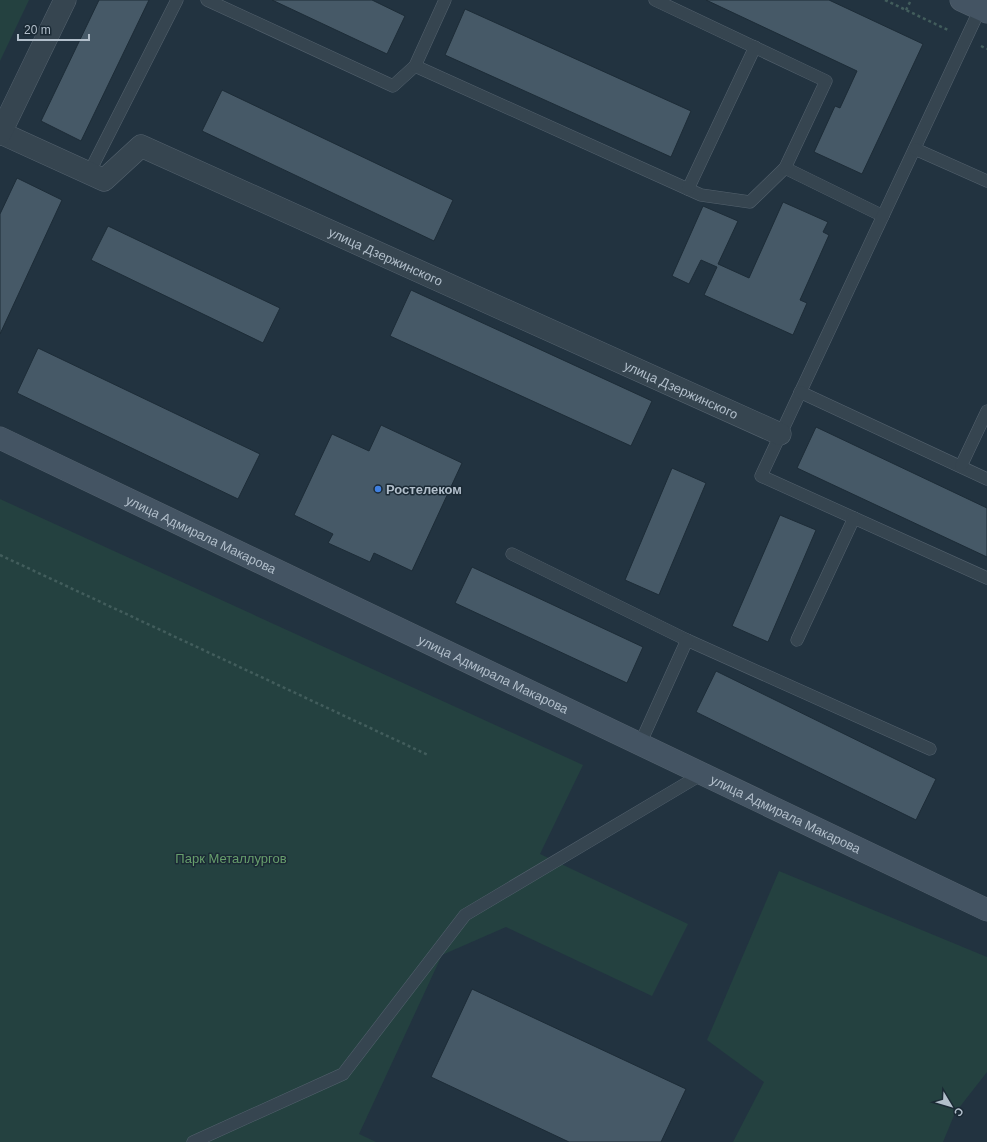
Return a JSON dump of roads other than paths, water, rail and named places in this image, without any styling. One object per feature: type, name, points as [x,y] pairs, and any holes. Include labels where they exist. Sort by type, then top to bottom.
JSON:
[{"type":"street","points":[[0,133],[65,0]]},
{"type":"street","name":"улица Дзержинского","points":[[0,133],[104,180],[141,146],[780,434]]},
{"type":"street","name":"улица Адмирала Макарова","points":[[0,438],[987,910]]},
{"type":"lane","points":[[89,173],[177,0]]},
{"type":"lane","points":[[207,0],[393,86],[415,66],[445,0]]},
{"type":"lane","points":[[415,66],[701,195],[750,202],[785,168],[826,81],[656,0]]},
{"type":"lane","points":[[976,7],[966,38],[761,476],[987,578]]},
{"type":"lane","points":[[688,188],[755,47]]},
{"type":"lane","points":[[914,149],[987,181]]},
{"type":"lane","points":[[785,168],[883,216]]},
{"type":"lane","points":[[800,392],[987,479]]},
{"type":"lane","points":[[961,466],[987,411]]},
{"type":"lane","points":[[797,640],[854,518]]},
{"type":"lane","points":[[512,554],[687,640],[930,749]]},
{"type":"lane","points":[[640,744],[687,640]]},
{"type":"lane","points":[[192,1142],[343,1074],[465,915],[702,774]]},
{"type":"place","name":"Ростелеком","points":[[378,489]]},
{"type":"park label","name":"Парк Металлургов","points":[[231,858]]}]
